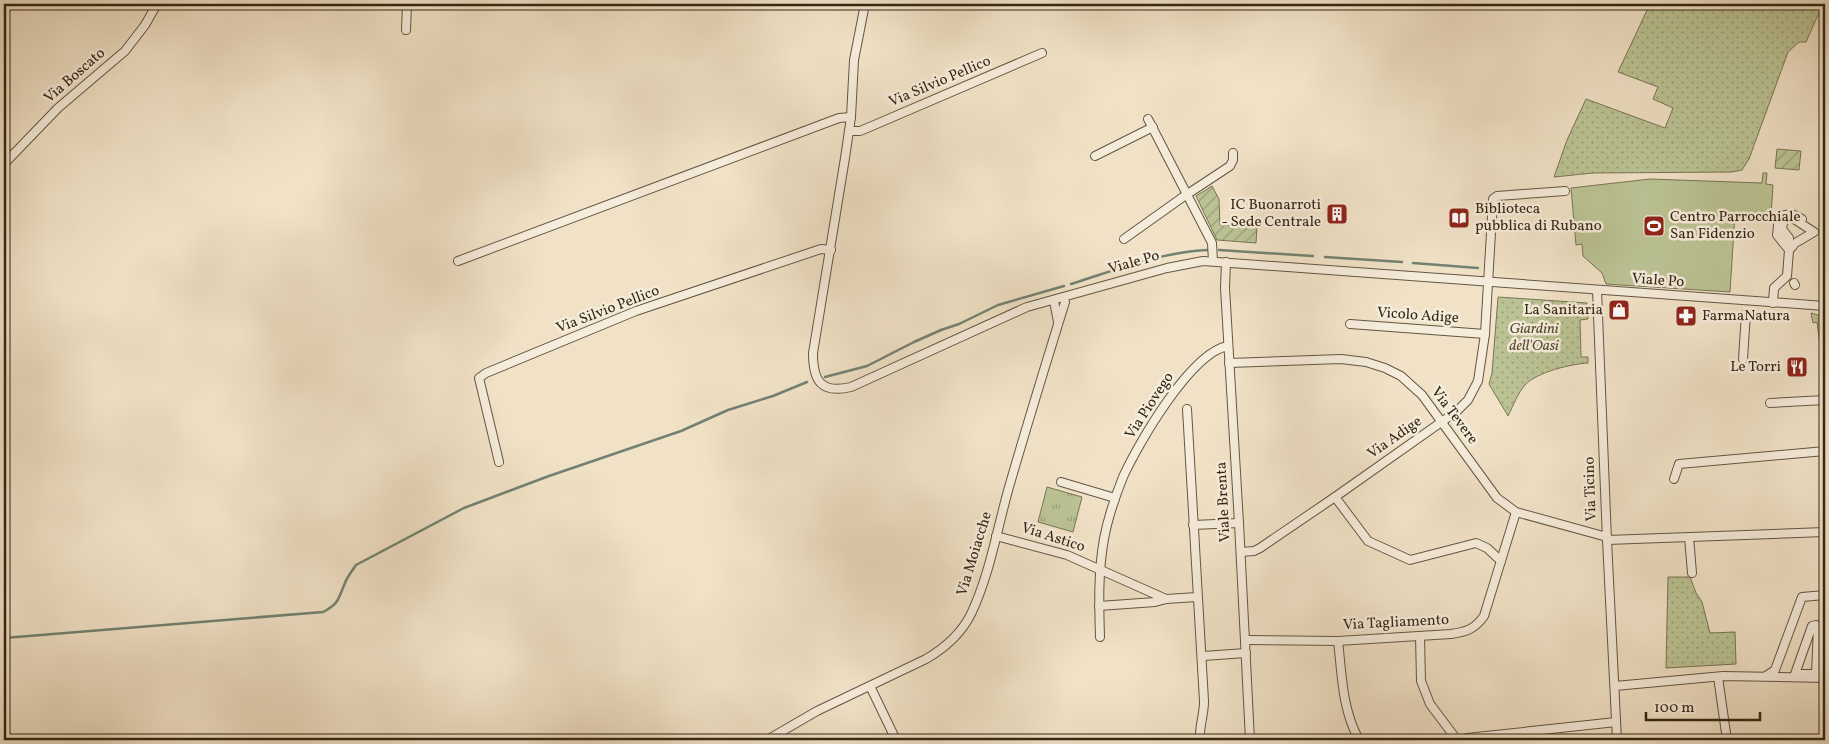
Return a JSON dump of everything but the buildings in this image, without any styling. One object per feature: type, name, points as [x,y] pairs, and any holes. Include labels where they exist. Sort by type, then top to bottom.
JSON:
[{"type":"street","name":"Via Boscato","points":[[4,164],[58,108],[125,51],[145,25],[157,4]]},
{"type":"street","points":[[406,30],[407,4]]},
{"type":"street","points":[[865,4],[854,60],[851,118],[831,250],[812,353],[816,378],[829,389],[839,390],[851,387],[1027,307],[1064,297]]},
{"type":"street","name":"Via Silvio Pellico","points":[[849,131],[860,131],[1042,53]]},
{"type":"street","points":[[458,261],[839,118],[851,118]]},
{"type":"street","points":[[1148,119],[1212,243],[1213,261]]},
{"type":"street","points":[[1095,156],[1153,127]]},
{"type":"street","name":"Viale Po","points":[[1124,239],[1230,166],[1233,160],[1233,153]]},
{"type":"street","points":[[1489,282],[1493,199],[1497,196],[1566,191]]},
{"type":"street","points":[[1773,303],[1774,288],[1792,281],[1793,246],[1777,235],[1780,216],[1792,214],[1802,219]]},
{"type":"street","name":"Via Silvio Pellico","points":[[500,462],[480,378],[486,373],[636,311],[821,249],[831,250]]},
{"type":"street","name":"Viale Po","points":[[1064,297],[1166,268],[1213,261],[1825,306]]},
{"type":"street","name":"Viale Brenta","points":[[1226,262],[1225,288],[1246,640],[1250,740]]},
{"type":"street","name":"Via Adige","points":[[1241,552],[1254,551],[1260,548],[1335,498],[1457,411],[1468,400],[1477,385],[1485,334],[1489,282]]},
{"type":"street","name":"Via Ticino","points":[[1597,290],[1617,740]]},
{"type":"street","name":"Via Moiacche","points":[[767,740],[817,711],[941,651],[960,632],[971,614],[981,588],[1058,327],[1065,302],[1064,297]]},
{"type":"street","name":"Via Moiacche","points":[[1054,301],[1058,317],[1058,327]]},
{"type":"street","points":[[1743,360],[1746,313]]},
{"type":"street","name":"Vicolo Adige","points":[[1350,324],[1485,334]]},
{"type":"street","name":"Via Piovego","points":[[1100,638],[1099,569],[1115,498],[1124,475],[1150,429],[1188,373],[1205,358],[1228,346]]},
{"type":"street","name":"Via Tevere","points":[[1229,363],[1341,359],[1366,362],[1401,376],[1422,395],[1443,421],[1497,498],[1516,512],[1607,539],[1825,532]]},
{"type":"street","points":[[1770,402],[1825,400]]},
{"type":"street","points":[[1187,409],[1197,597],[1203,656],[1204,717],[1199,728],[1200,740]]},
{"type":"street","points":[[1674,479],[1679,464],[1825,452]]},
{"type":"street","points":[[1061,482],[1115,498]]},
{"type":"street","points":[[1335,498],[1368,541],[1410,560],[1476,543],[1486,548],[1501,561]]},
{"type":"street","name":"Via Tagliamento","points":[[1246,640],[1338,641],[1466,632],[1478,626],[1484,616],[1516,512]]},
{"type":"street","points":[[1193,525],[1239,523]]},
{"type":"street","name":"Via Astico","points":[[996,536],[1067,555],[1166,598]]},
{"type":"street","points":[[1689,537],[1692,573]]},
{"type":"street","points":[[1766,676],[1775,670],[1802,597],[1825,595]]},
{"type":"street","points":[[1099,606],[1155,602],[1166,598],[1197,597]]},
{"type":"street","points":[[1812,626],[1818,627],[1816,674],[1796,674],[1812,626]]},
{"type":"street","points":[[1420,636],[1422,681],[1430,704],[1457,740]]},
{"type":"street","points":[[1338,641],[1344,701],[1350,725],[1359,740]]},
{"type":"street","points":[[1203,656],[1246,653]]},
{"type":"street","points":[[1775,670],[1782,678]]},
{"type":"street","points":[[1718,677],[1727,740]]},
{"type":"street","points":[[1615,686],[1718,677],[1825,678]]},
{"type":"street","points":[[870,686],[896,740]]},
{"type":"street","points":[[1466,740],[1467,738],[1616,722]]},
{"type":"street","points":[[781,732],[786,740]]},
{"type":"street","points":[[1768,740],[1825,740]]},
{"type":"green space","points":[[1650,4],[1823,4],[1806,42],[1799,42],[1788,52],[1749,159],[1742,170],[1732,172],[1593,173],[1554,177],[1567,140],[1586,99],[1665,128],[1673,108],[1653,99],[1658,87],[1618,72]]},
{"type":"green space","points":[[1777,149],[1801,151],[1799,170],[1775,168]]},
{"type":"green space","name":"Centro Parrocchiale San Fidenzio","points":[[1763,173],[1767,173],[1766,184],[1773,185],[1771,216],[1735,214],[1730,292],[1606,284],[1602,273],[1583,256],[1582,244],[1576,245],[1571,188],[1650,179],[1762,183]]},
{"type":"green space","points":[[1212,186],[1219,199],[1220,225],[1257,227],[1256,243],[1217,240],[1196,196]]},
{"type":"green space","name":"Giardini dell'Oasi","points":[[1498,297],[1587,303],[1588,319],[1580,320],[1581,357],[1588,357],[1588,363],[1555,370],[1530,380],[1520,392],[1508,416],[1489,384],[1492,373]]},
{"type":"green space","points":[[1811,313],[1825,317],[1825,381],[1817,322],[1813,323]]},
{"type":"green space","points":[[1047,487],[1082,497],[1073,532],[1038,522]]},
{"type":"green space","points":[[1668,577],[1690,577],[1696,593],[1702,602],[1710,633],[1735,632],[1736,664],[1666,668]]},
{"type":"waterway","points":[[1071,284],[1156,258],[1190,251],[1208,250]]},
{"type":"waterway","points":[[1219,250],[1313,256]]},
{"type":"waterway","points":[[1325,257],[1402,262]]},
{"type":"waterway","points":[[1413,263],[1478,268]]},
{"type":"waterway","points":[[825,377],[867,366],[914,342],[959,324],[998,305],[1064,286]]},
{"type":"waterway","points":[[4,638],[323,612],[337,600],[347,578],[356,565],[464,508],[549,476],[681,431],[728,410],[773,396],[807,382]]},
{"type":"place","name":"IC Buonarroti - Sede Centrale","points":[[1337,214]]},
{"type":"place","name":"Biblioteca pubblica di Rubano","points":[[1459,218]]},
{"type":"place","name":"Centro Parrocchiale San Fidenzio","points":[[1654,226]]},
{"type":"place","name":"La Sanitaria","points":[[1619,310]]},
{"type":"place","name":"FarmaNatura","points":[[1686,316]]},
{"type":"place","name":"Le Torri","points":[[1797,367]]}]
